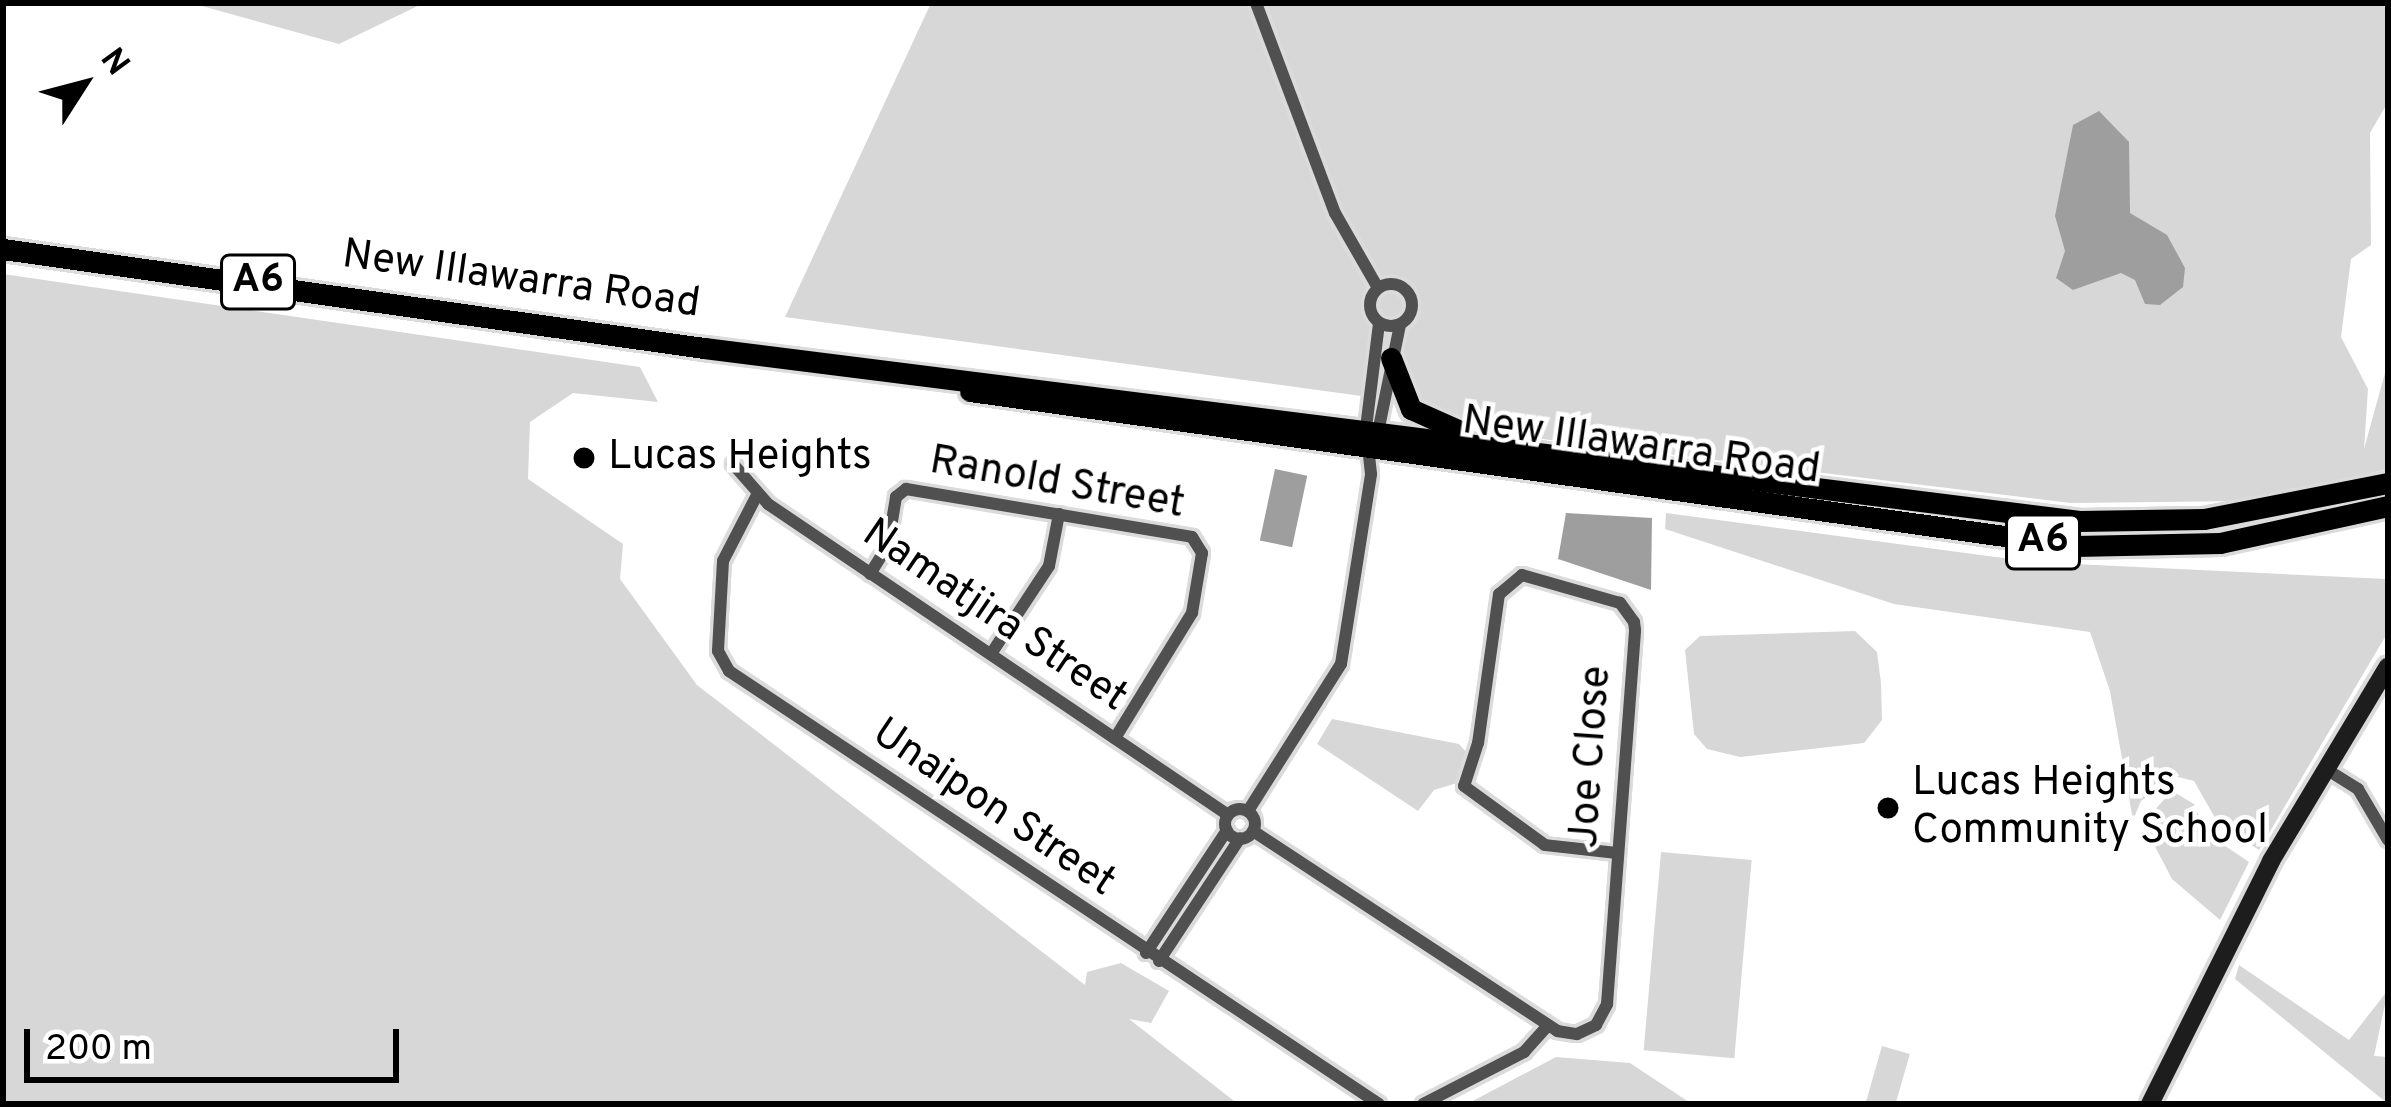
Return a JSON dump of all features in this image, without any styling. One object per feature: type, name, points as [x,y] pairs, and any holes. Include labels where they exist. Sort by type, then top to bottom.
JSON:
[{"type":"highway","name":"New Illawarra Road","points":[[3,249],[884,369],[1041,404],[1489,447],[2079,521],[2220,518],[2388,483]]},
{"type":"highway","points":[[1391,358],[1411,409],[1489,447]]},
{"type":"highway","name":"New Illawarra Road","points":[[1372,435],[2075,546],[2220,543],[2388,506]]},
{"type":"street","points":[[1256,3],[1335,213],[1378,288]]},
{"type":"street","points":[[1372,435],[1411,298],[1397,285],[1378,288]]},
{"type":"street","points":[[1153,957],[1246,835],[1248,811],[1341,664],[1372,435],[1379,324],[1369,303],[1378,288]]},
{"type":"street","points":[[1379,324],[1400,325]]},
{"type":"street","name":"Namatjira Street","points":[[733,464],[757,496],[1115,738],[1246,835]]},
{"type":"street","name":"Ranold Street","points":[[870,574],[884,554],[900,492],[1186,534],[1200,546],[1198,594],[1185,631],[1115,738]]},
{"type":"street","name":"Unaipon Street","points":[[757,496],[723,561],[724,665],[1378,1104]]},
{"type":"street","points":[[991,654],[1048,566],[1059,514]]},
{"type":"street","name":"Joe Close","points":[[1548,1025],[1586,1032],[1607,1004],[1618,853],[1632,614],[1550,580],[1507,580],[1464,786],[1545,845],[1618,853]]},
{"type":"street","points":[[2150,1104],[2326,769],[2388,666]]},
{"type":"street","points":[[2326,769],[2359,789],[2388,840]]},
{"type":"street","points":[[1153,957],[1227,823],[1248,811]]},
{"type":"street","points":[[1246,835],[1548,1025],[1524,1052],[1423,1104]]},
{"type":"shaded area","points":[[191,3],[424,3],[339,44]]},
{"type":"shaded area","points":[[931,3],[2388,3],[2388,102],[2370,133],[2371,245],[2351,259],[2341,337],[2368,389],[2364,449],[2388,362],[2388,469],[2246,501],[2071,503],[1509,435],[1427,405],[785,317]]},
{"type":"shaded area","points":[[2099,111],[2129,142],[2130,213],[2167,235],[2185,268],[2183,287],[2160,305],[2145,304],[2135,280],[2121,273],[2073,290],[2056,278],[2065,251],[2055,216],[2073,125]]},
{"type":"shaded area","points":[[3,274],[640,367],[658,402],[573,393],[530,422],[528,479],[623,544],[620,579],[697,685],[1085,985],[1087,972],[1121,963],[1169,991],[1151,1023],[1129,1019],[1238,1104],[3,1104]]},
{"type":"shaded area","points":[[1275,469],[1307,476],[1292,547],[1260,540]]},
{"type":"shaded area","points":[[1566,513],[1652,518],[1651,590],[1558,559]]},
{"type":"shaded area","points":[[1666,513],[2033,562],[2386,579],[2388,632],[2259,850],[2218,823],[2194,781],[2174,776],[2141,801],[2133,820],[2110,691],[2090,632],[1894,604],[1665,529]]},
{"type":"shaded area","points":[[1855,631],[1877,652],[1881,683],[1882,720],[1864,743],[1740,757],[1707,749],[1694,734],[1685,650],[1700,636]]},
{"type":"shaded area","points":[[1332,719],[1459,744],[1467,753],[1457,783],[1434,790],[1418,811],[1317,744]]},
{"type":"shaded area","points":[[2172,791],[2194,804],[2206,833],[2249,862],[2220,920],[2172,879],[2150,837],[2149,816]]},
{"type":"shaded area","points":[[1661,852],[1752,860],[1734,1058],[1644,1050]]},
{"type":"shaded area","points":[[2239,965],[2349,1040],[2388,990],[2374,1056],[2388,1057],[2388,1104],[2235,979]]},
{"type":"shaded area","points":[[1882,1046],[1910,1054],[1896,1104],[1866,1102]]},
{"type":"shaded area","points":[[1556,1057],[1630,1063],[1692,1104],[1467,1104]]},
{"type":"place","name":"Lucas Heights","points":[[584,458]]},
{"type":"place","name":"Lucas Heights Community School","points":[[1888,808]]}]
